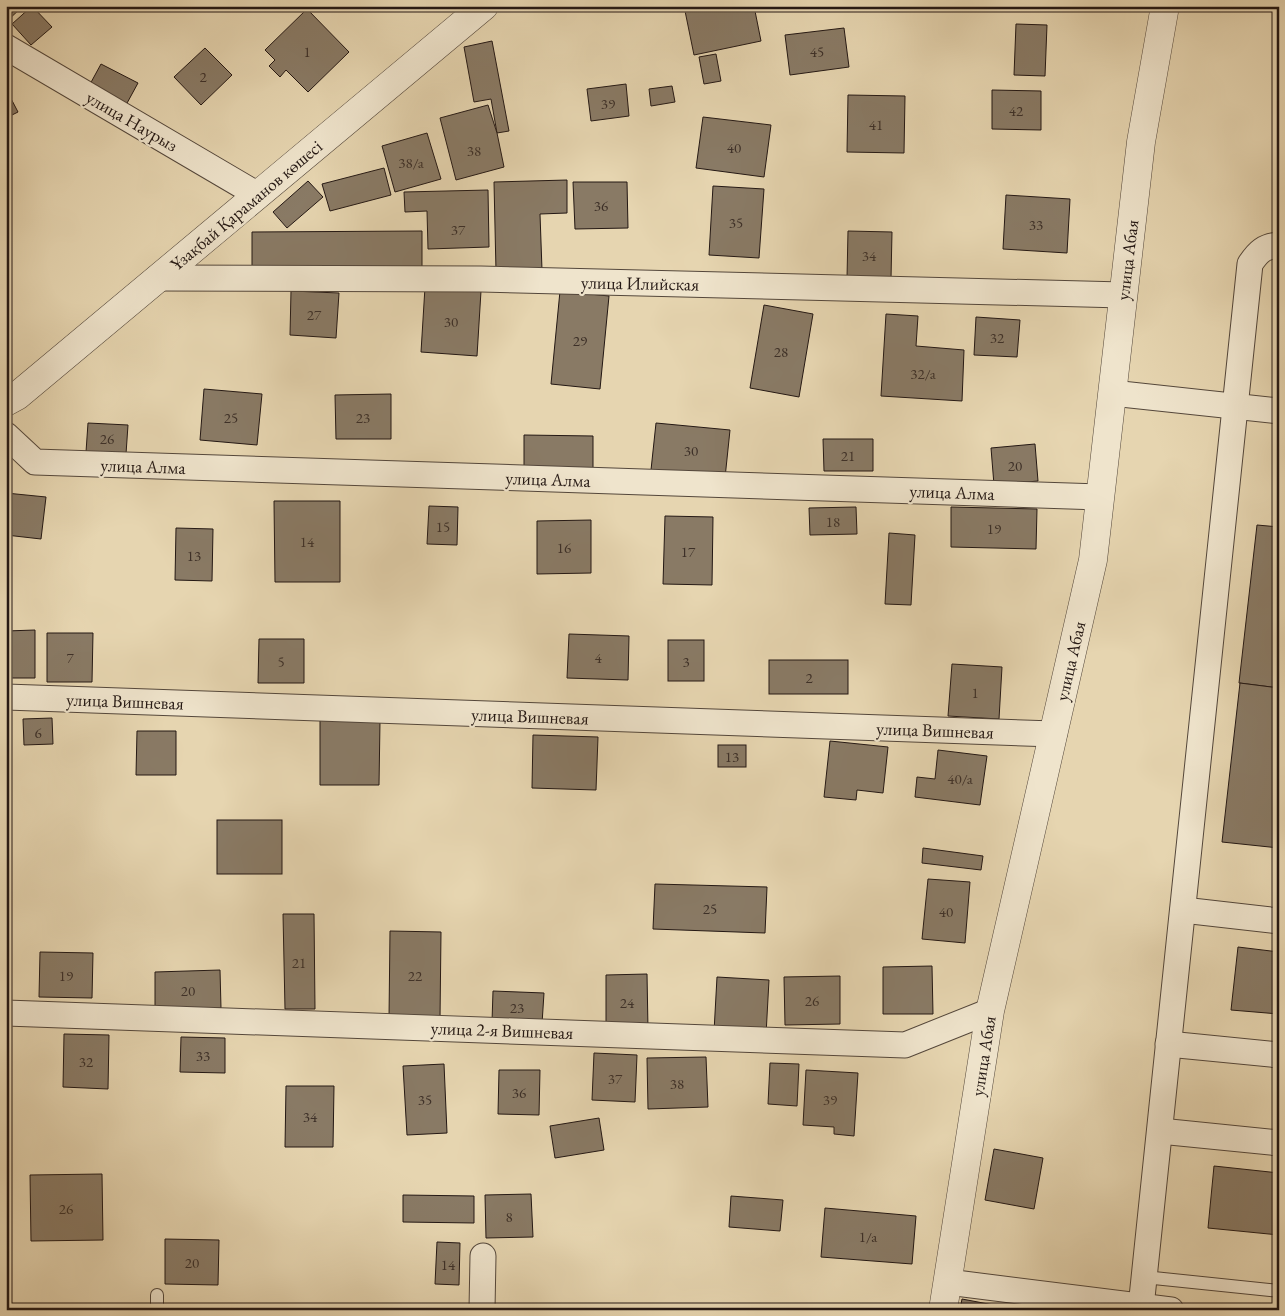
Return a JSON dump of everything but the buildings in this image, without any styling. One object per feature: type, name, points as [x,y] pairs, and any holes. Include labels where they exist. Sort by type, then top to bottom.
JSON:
[{"type":"street","name":"Ұзақбай Қараманов көшесі","points":[[6,402],[17,396],[484,6]]},
{"type":"street","name":"улица Абая","points":[[943,1310],[990,1011],[1093,560],[1141,142],[1165,6]]},
{"type":"street","name":"улица Наурыз","points":[[6,47],[258,195]]},
{"type":"street","points":[[1141,1306],[1250,264],[1257,253],[1269,246],[1279,245]]},
{"type":"street","name":"улица Илийская","points":[[157,278],[480,279],[1123,295]]},
{"type":"street","points":[[1112,393],[1279,411]]},
{"type":"street","name":"улица Алма","points":[[6,435],[35,462],[1100,497]]},
{"type":"street","name":"улица Вишневая","points":[[6,697],[1054,734]]},
{"type":"street","points":[[1183,910],[1279,921]]},
{"type":"street","name":"улица 2-я Вишневая","points":[[6,1012],[906,1045],[990,1011]]},
{"type":"street","points":[[1168,1044],[1279,1056]]},
{"type":"street","points":[[1160,1130],[1279,1143]]},
{"type":"street","points":[[482,1310],[483,1256]]},
{"type":"street","points":[[948,1282],[1171,1310]]},
{"type":"lane","points":[[1144,1277],[1279,1291]]},
{"type":"lane","points":[[157,1296],[157,1310]]}]
